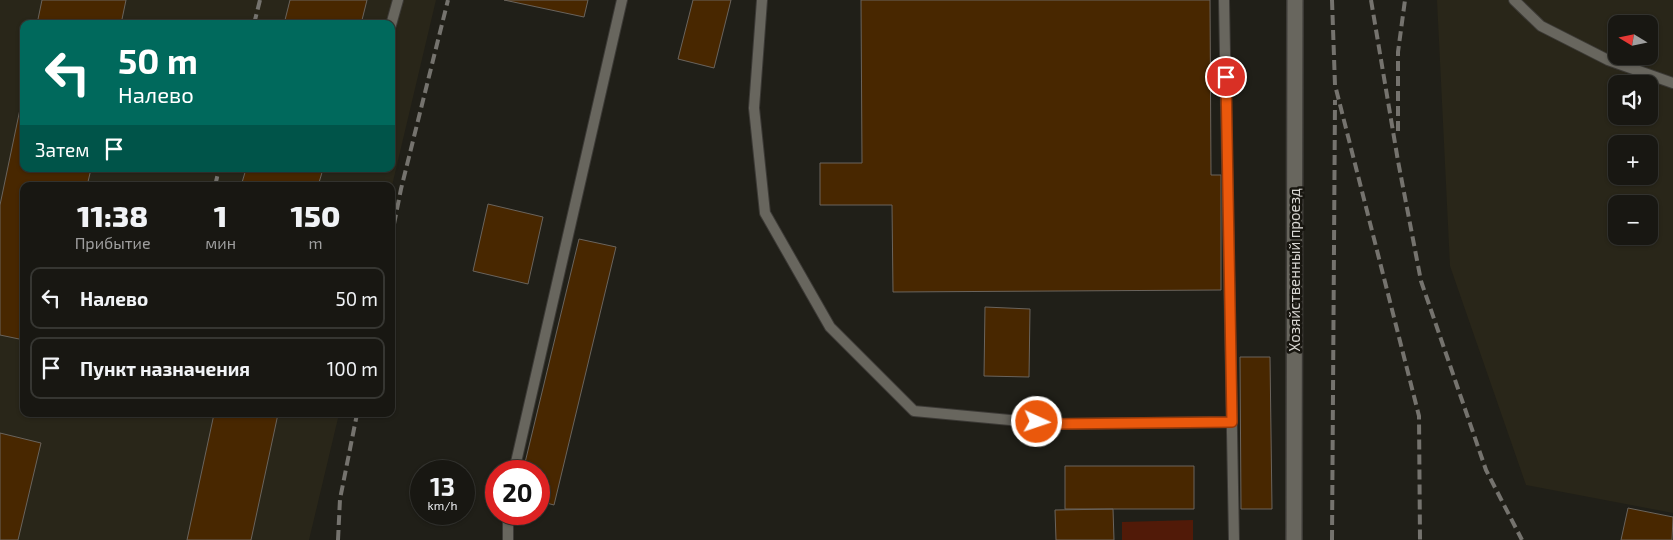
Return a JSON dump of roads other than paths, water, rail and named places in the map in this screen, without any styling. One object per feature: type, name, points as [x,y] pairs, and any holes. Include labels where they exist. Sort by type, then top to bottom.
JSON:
[{"type":"street","name":"Хозяйственный проезд","points":[[1294,540],[1295,0]]},
{"type":"lane","points":[[392,20],[398,0]]},
{"type":"lane","points":[[517,460],[622,0]]},
{"type":"lane","points":[[762,0],[754,108],[764,212],[830,327],[914,411],[1054,424],[1232,422]]},
{"type":"lane","points":[[1224,0],[1234,540]]},
{"type":"lane","points":[[1514,0],[1540,26],[1608,60],[1673,83]]},
{"type":"lane","points":[[508,525],[508,540]]},
{"type":"railway","points":[[255,20],[260,0]]},
{"type":"railway","points":[[395,219],[448,0]]},
{"type":"railway","points":[[1332,0],[1335,85],[1419,416],[1420,540]]},
{"type":"railway","points":[[1371,0],[1398,161],[1421,281],[1486,470],[1522,540]]},
{"type":"railway","points":[[1398,131],[1398,52],[1405,0]]},
{"type":"railway","points":[[1332,540],[1335,100]]},
{"type":"railway","points":[[216,182],[218,172]]},
{"type":"railway","points":[[338,540],[340,499],[356,417]]}]
